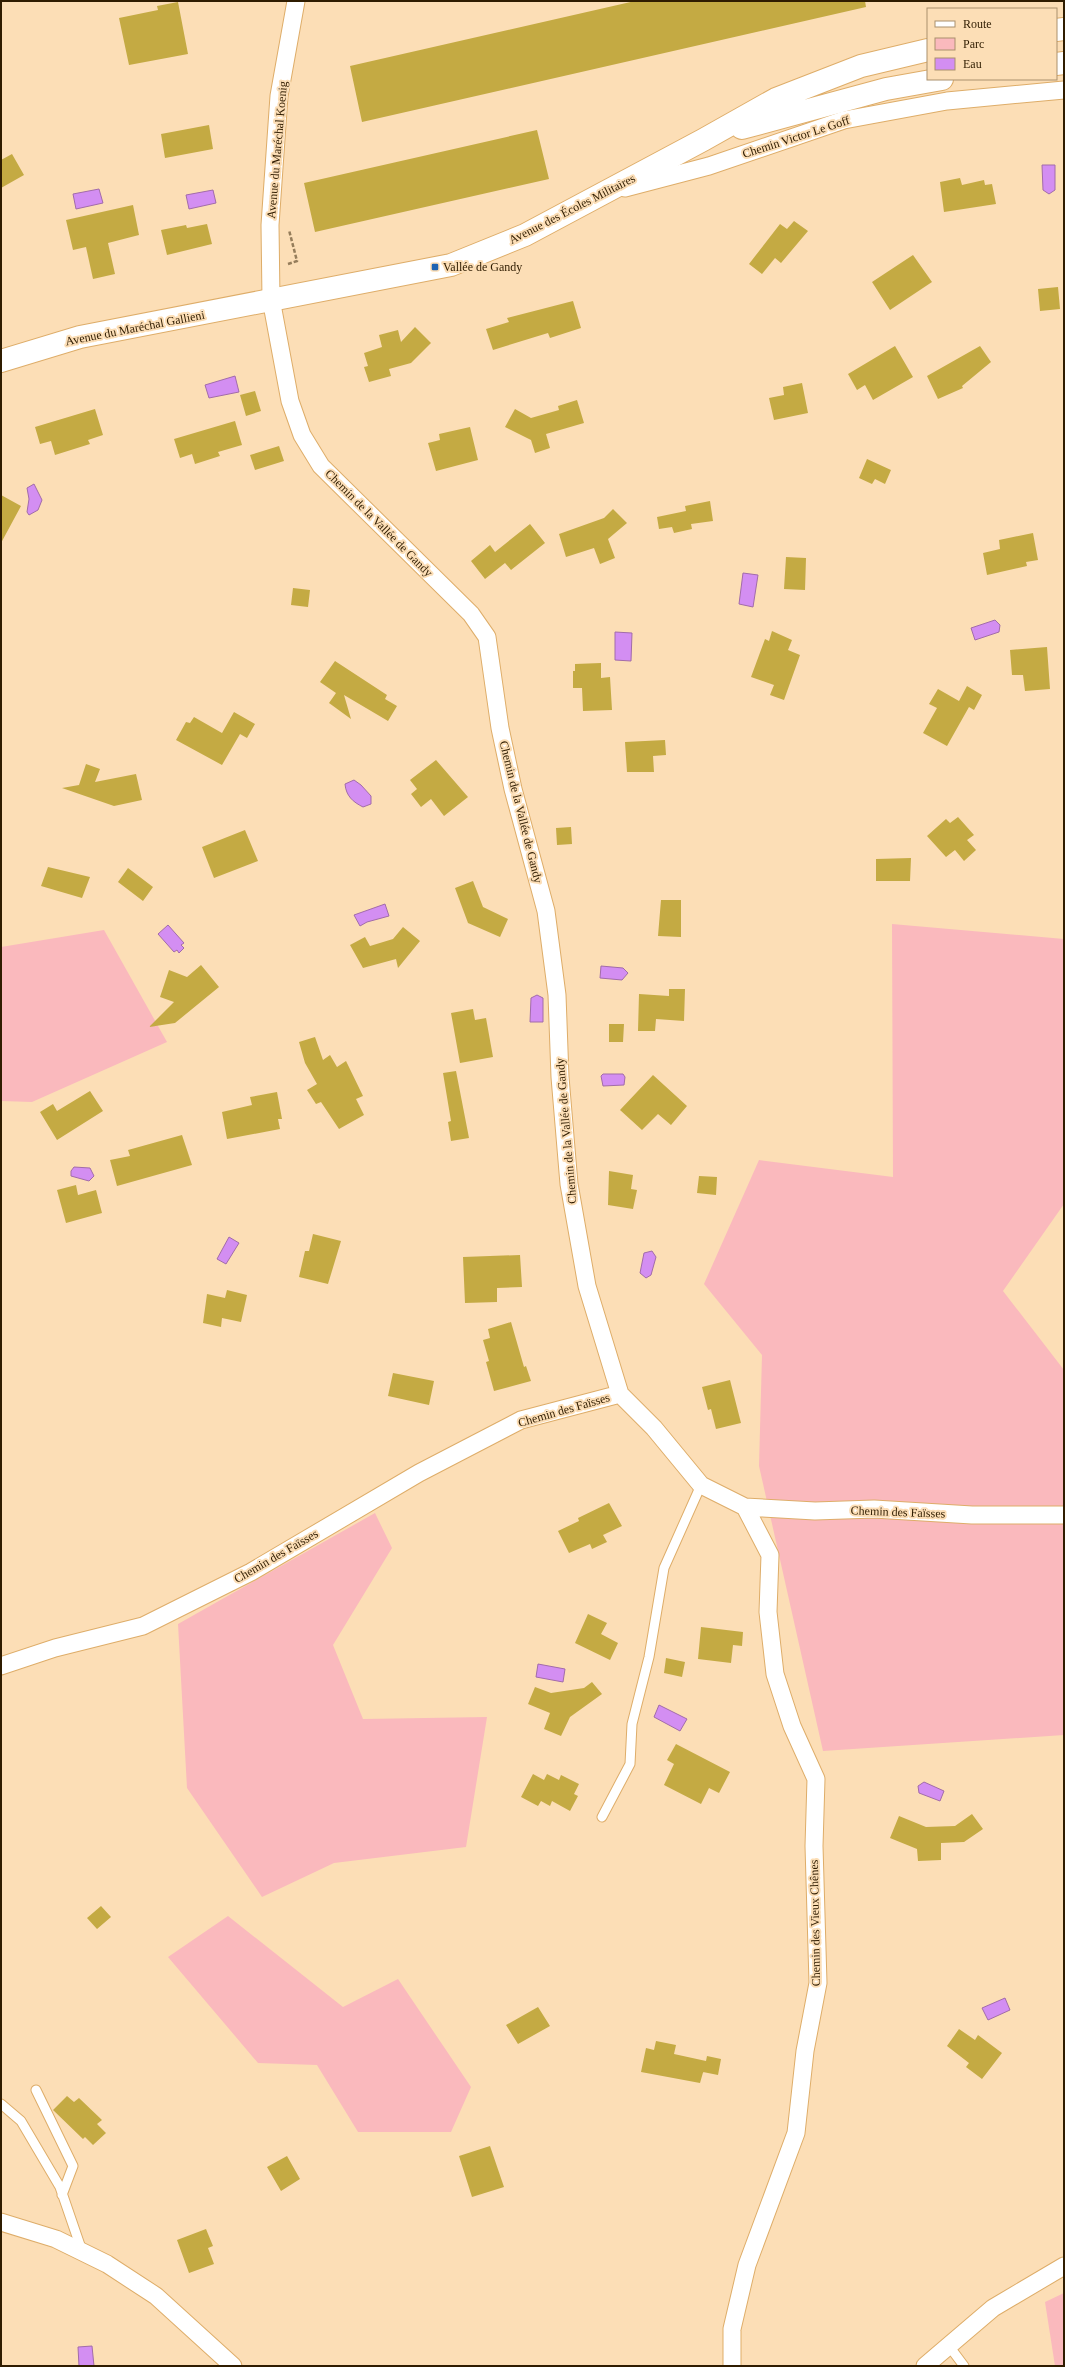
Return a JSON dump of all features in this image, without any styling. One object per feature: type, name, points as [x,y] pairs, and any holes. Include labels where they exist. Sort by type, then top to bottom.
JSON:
[{"type":"street","name":"Avenue du Maréchal Koenig","points":[[271,299],[270,225],[279,96],[296,1]]},
{"type":"street","name":"Avenue des Écoles Militaires","points":[[224,311],[271,299],[451,264],[525,235],[703,140],[776,99],[861,66],[927,50]]},
{"type":"street","name":"Avenue des Écoles Militaires","points":[[703,140],[776,118],[879,91],[937,80]]},
{"type":"street","name":"Chemin Victor Le Goff","points":[[604,193],[709,166],[844,120],[947,101],[1064,90]]},
{"type":"street","name":"Chemin de la Vallée de Gandy","points":[[271,299],[290,401],[302,435],[321,466],[471,614],[487,636],[500,728],[513,789],[546,911],[557,995],[560,1077],[569,1184],[587,1286],[620,1394]]},
{"type":"street","name":"Avenue du Maréchal Gallieni","points":[[1,361],[80,337],[224,311]]},
{"type":"street","name":"Chemin des Faïsses","points":[[1,1666],[55,1648],[143,1626],[251,1572],[419,1473],[521,1420],[620,1394],[654,1428],[701,1486],[745,1507],[815,1511],[874,1509],[972,1515],[1064,1515]]},
{"type":"street","name":"Chemin des Vieux Chênes","points":[[732,2366],[732,2329],[747,2265],[796,2133],[806,2050],[818,1983],[814,1854],[816,1779],[792,1726],[775,1674],[768,1612],[770,1556],[745,1507]]},
{"type":"street","points":[[1,2222],[56,2239],[107,2264],[156,2296],[233,2366]]},
{"type":"street","points":[[925,2366],[993,2308],[1064,2266]]},
{"type":"lane","points":[[602,1817],[630,1764],[632,1724],[649,1656],[664,1568],[701,1486]]},
{"type":"lane","points":[[36,2090],[73,2166],[62,2195]]},
{"type":"lane","points":[[1,2104],[21,2121],[62,2195],[82,2252]]},
{"type":"lane","points":[[949,2346],[964,2366]]},
{"type":"green space","points":[[892,924],[1064,939],[1064,1204],[1003,1291],[1064,1370],[1064,1735],[823,1751],[759,1466],[762,1355],[704,1284],[759,1160],[893,1177]]},
{"type":"green space","points":[[104,930],[167,1042],[32,1102],[1,1101],[1,947]]},
{"type":"green space","points":[[375,1513],[392,1548],[333,1645],[363,1719],[487,1717],[466,1847],[334,1863],[262,1897],[187,1788],[178,1624]]},
{"type":"green space","points":[[228,1916],[343,2007],[398,1979],[471,2087],[451,2132],[358,2132],[317,2065],[258,2063],[168,1957]]},
{"type":"green space","points":[[1064,2293],[1064,2366],[1055,2366],[1045,2302]]},
{"type":"water","points":[[1042,165],[1055,165],[1055,190],[1049,194],[1043,190]]},
{"type":"water","points":[[99,189],[103,203],[76,209],[73,194]]},
{"type":"water","points":[[213,190],[216,203],[189,209],[186,195]]},
{"type":"water","points":[[235,376],[239,392],[209,398],[205,385]]},
{"type":"water","points":[[34,484],[42,500],[38,510],[29,515],[27,512],[29,499],[27,488]]},
{"type":"water","points":[[743,573],[758,575],[753,607],[739,604]]},
{"type":"water","points":[[995,620],[1000,625],[999,632],[975,640],[971,628]]},
{"type":"water","points":[[615,632],[632,633],[631,661],[615,660]]},
{"type":"water","points":[[354,780],[371,796],[371,804],[363,807],[353,801],[348,795],[345,784]]},
{"type":"water","points":[[385,904],[389,916],[367,922],[360,926],[354,915]]},
{"type":"water","points":[[168,925],[184,943],[181,945],[184,948],[179,953],[177,950],[174,952],[158,934]]},
{"type":"water","points":[[601,966],[623,968],[628,973],[622,980],[600,978]]},
{"type":"water","points":[[537,995],[543,998],[543,1022],[530,1022],[531,998]]},
{"type":"water","points":[[603,1074],[623,1074],[625,1077],[624,1085],[603,1086],[601,1076]]},
{"type":"water","points":[[74,1167],[90,1168],[94,1176],[89,1181],[71,1176],[71,1171]]},
{"type":"water","points":[[229,1237],[239,1243],[226,1264],[217,1259]]},
{"type":"water","points":[[652,1251],[656,1257],[651,1275],[646,1278],[640,1273],[644,1253]]},
{"type":"water","points":[[538,1664],[565,1669],[563,1682],[536,1677]]},
{"type":"water","points":[[659,1705],[687,1719],[680,1731],[654,1717]]},
{"type":"water","points":[[924,1782],[944,1791],[940,1801],[919,1793],[918,1786]]},
{"type":"water","points":[[1005,1998],[1010,2010],[988,2020],[982,2008]]},
{"type":"water","points":[[92,2346],[94,2366],[79,2366],[78,2347]]},
{"type":"building","points":[[635,1],[865,1],[866,7],[362,122],[350,66]]},
{"type":"building","points":[[178,2],[188,54],[129,65],[119,18],[158,10],[157,6]]},
{"type":"building","points":[[209,125],[213,149],[165,158],[161,134]]},
{"type":"building","points":[[537,130],[549,179],[315,232],[304,183]]},
{"type":"building","points":[[12,154],[24,175],[1,188],[1,160]]},
{"type":"building","points":[[960,178],[962,185],[984,180],[985,185],[992,184],[996,204],[944,212],[940,182]]},
{"type":"building","points":[[133,205],[139,235],[108,243],[115,274],[93,279],[86,247],[73,250],[66,220]]},
{"type":"building","points":[[794,221],[808,231],[781,263],[775,258],[762,274],[749,264],[780,224],[787,229]]},
{"type":"building","points":[[207,224],[212,244],[167,255],[161,230],[186,225],[187,228]]},
{"type":"building","points":[[913,255],[932,282],[890,310],[872,282]]},
{"type":"building","points":[[1058,287],[1060,309],[1040,311],[1038,289]]},
{"type":"building","points":[[573,301],[581,328],[550,338],[548,333],[493,350],[486,329],[509,322],[507,318]]},
{"type":"building","points":[[415,327],[431,343],[411,363],[389,369],[391,376],[369,382],[364,367],[368,366],[364,353],[382,347],[379,335],[398,330],[401,342]]},
{"type":"building","points":[[895,346],[913,377],[873,400],[865,385],[857,390],[848,374]]},
{"type":"building","points":[[980,346],[991,362],[962,386],[963,388],[938,399],[927,376]]},
{"type":"building","points":[[802,383],[808,413],[774,420],[769,398],[784,395],[783,387]]},
{"type":"building","points":[[255,391],[261,411],[246,416],[240,395]]},
{"type":"building","points":[[577,400],[584,423],[546,434],[550,448],[535,453],[531,440],[505,427],[515,409],[531,418],[559,410],[558,406]]},
{"type":"building","points":[[95,409],[103,435],[88,440],[90,444],[55,455],[51,441],[40,444],[35,427]]},
{"type":"building","points":[[235,421],[242,445],[218,452],[220,456],[195,464],[192,454],[180,458],[174,439]]},
{"type":"building","points":[[470,427],[478,460],[436,471],[428,443],[440,440],[439,434]]},
{"type":"building","points":[[279,446],[284,461],[255,470],[250,455]]},
{"type":"building","points":[[867,459],[891,470],[885,484],[875,479],[872,484],[859,478]]},
{"type":"building","points":[[1,495],[21,506],[1,543]]},
{"type":"building","points":[[710,501],[713,521],[691,524],[692,529],[674,533],[672,527],[659,529],[657,517],[686,511],[685,506]]},
{"type":"building","points":[[613,509],[627,523],[608,539],[615,558],[600,564],[594,548],[566,557],[559,534],[604,518]]},
{"type":"building","points":[[530,524],[545,543],[511,570],[505,563],[485,579],[471,561],[490,545],[495,552]]},
{"type":"building","points":[[1033,533],[1038,560],[1026,562],[1027,566],[987,575],[983,553],[1000,549],[999,540]]},
{"type":"building","points":[[786,557],[806,558],[805,590],[784,589]]},
{"type":"building","points":[[293,588],[310,590],[308,607],[291,605]]},
{"type":"building","points":[[772,631],[792,640],[788,650],[800,655],[784,700],[770,695],[774,685],[751,677],[765,639],[769,641]]},
{"type":"building","points":[[1047,647],[1050,689],[1025,691],[1023,675],[1012,675],[1010,650]]},
{"type":"building","points":[[335,661],[387,695],[385,699],[397,706],[388,721],[344,695],[351,719],[329,703],[336,693],[320,682]]},
{"type":"building","points":[[601,663],[601,678],[610,677],[612,710],[583,711],[582,688],[573,688],[573,671],[575,671],[575,664]]},
{"type":"building","points":[[967,686],[982,695],[974,710],[969,707],[947,746],[923,733],[937,708],[929,704],[938,689],[959,701]]},
{"type":"building","points":[[234,712],[255,724],[247,738],[240,734],[222,765],[176,740],[186,722],[190,723],[194,717],[222,733]]},
{"type":"building","points":[[665,740],[666,755],[653,756],[654,772],[627,772],[625,742]]},
{"type":"building","points":[[436,760],[468,797],[444,816],[431,799],[421,807],[411,794],[417,789],[410,780]]},
{"type":"building","points":[[86,764],[100,769],[95,782],[136,774],[142,800],[114,806],[62,788],[79,785]]},
{"type":"building","points":[[958,817],[974,835],[967,840],[976,850],[964,861],[955,850],[946,857],[927,836],[946,819],[950,823]]},
{"type":"building","points":[[571,827],[572,844],[557,845],[556,828]]},
{"type":"building","points":[[245,830],[258,861],[214,878],[202,847]]},
{"type":"building","points":[[911,858],[910,881],[876,881],[876,859]]},
{"type":"building","points":[[48,867],[90,877],[82,898],[41,886]]},
{"type":"building","points":[[128,868],[153,887],[143,901],[118,882]]},
{"type":"building","points":[[473,881],[483,907],[508,919],[500,937],[468,923],[455,888]]},
{"type":"building","points":[[661,900],[681,900],[681,937],[658,936]]},
{"type":"building","points":[[403,927],[420,941],[398,968],[396,959],[363,968],[350,945],[365,937],[370,946],[393,939]]},
{"type":"building","points":[[201,965],[219,987],[175,1023],[149,1027],[174,1002],[160,997],[169,970],[187,977]]},
{"type":"building","points":[[669,989],[685,989],[684,1021],[656,1019],[655,1031],[638,1031],[639,994],[669,996]]},
{"type":"building","points":[[473,1009],[475,1020],[486,1018],[493,1057],[460,1063],[451,1013]]},
{"type":"building","points":[[609,1024],[624,1024],[623,1042],[609,1042]]},
{"type":"building","points":[[315,1037],[323,1060],[330,1055],[337,1067],[346,1061],[363,1096],[356,1099],[364,1115],[339,1129],[321,1102],[316,1104],[307,1090],[317,1084],[305,1063],[299,1042]]},
{"type":"building","points":[[456,1071],[469,1138],[451,1141],[448,1122],[451,1121],[443,1073]]},
{"type":"building","points":[[653,1075],[687,1106],[671,1125],[658,1114],[642,1130],[620,1110]]},
{"type":"building","points":[[90,1091],[103,1111],[57,1140],[40,1112],[53,1104],[57,1111]]},
{"type":"building","points":[[277,1092],[282,1119],[278,1119],[280,1129],[227,1139],[222,1112],[252,1105],[250,1097]]},
{"type":"building","points":[[182,1135],[192,1165],[117,1186],[110,1160],[130,1156],[128,1150]]},
{"type":"building","points":[[609,1171],[633,1175],[631,1189],[637,1190],[633,1209],[608,1205]]},
{"type":"building","points":[[699,1176],[717,1177],[716,1195],[697,1193]]},
{"type":"building","points":[[76,1185],[78,1195],[96,1190],[102,1213],[66,1223],[57,1190]]},
{"type":"building","points":[[313,1234],[341,1241],[328,1284],[299,1277],[305,1251],[309,1251]]},
{"type":"building","points":[[520,1255],[522,1287],[497,1288],[497,1302],[465,1303],[463,1257]]},
{"type":"building","points":[[227,1290],[247,1295],[241,1322],[222,1318],[221,1327],[203,1323],[207,1294],[225,1298]]},
{"type":"building","points":[[511,1322],[524,1367],[526,1366],[531,1381],[494,1391],[486,1362],[489,1361],[483,1340],[490,1338],[488,1329]]},
{"type":"building","points":[[393,1373],[434,1381],[429,1405],[388,1396]]},
{"type":"building","points":[[730,1380],[741,1423],[716,1429],[711,1409],[708,1410],[702,1387]]},
{"type":"building","points":[[609,1503],[622,1526],[603,1535],[607,1542],[592,1549],[590,1544],[569,1553],[558,1531],[579,1521],[578,1518]]},
{"type":"building","points":[[588,1614],[607,1623],[601,1634],[618,1643],[610,1660],[575,1643]]},
{"type":"building","points":[[701,1627],[743,1632],[742,1646],[733,1645],[731,1663],[698,1659]]},
{"type":"building","points":[[666,1658],[685,1662],[682,1677],[664,1673]]},
{"type":"building","points":[[592,1682],[602,1694],[570,1717],[561,1736],[544,1729],[550,1713],[528,1704],[535,1687],[551,1693],[584,1688]]},
{"type":"building","points":[[676,1744],[730,1772],[719,1793],[709,1788],[701,1804],[664,1785],[674,1764],[667,1760]]},
{"type":"building","points":[[533,1774],[544,1780],[547,1774],[559,1780],[561,1775],[579,1784],[574,1794],[578,1796],[570,1811],[552,1801],[550,1806],[541,1801],[538,1806],[521,1797]]},
{"type":"building","points":[[972,1814],[983,1829],[964,1842],[941,1843],[941,1860],[918,1861],[917,1849],[890,1838],[899,1816],[926,1827],[955,1826]]},
{"type":"building","points":[[101,1906],[111,1917],[97,1929],[87,1918]]},
{"type":"building","points":[[538,2007],[550,2026],[518,2044],[506,2025]]},
{"type":"building","points":[[959,2029],[975,2040],[978,2035],[1002,2053],[982,2079],[966,2067],[969,2063],[947,2046]]},
{"type":"building","points":[[656,2041],[676,2045],[674,2054],[706,2061],[707,2056],[721,2059],[718,2075],[703,2072],[700,2083],[641,2072],[646,2048],[654,2050]]},
{"type":"building","points":[[67,2096],[74,2102],[79,2098],[102,2120],[97,2124],[106,2133],[93,2145],[85,2137],[83,2139],[53,2110]]},
{"type":"building","points":[[490,2146],[504,2187],[472,2197],[459,2156]]},
{"type":"building","points":[[287,2156],[300,2179],[281,2191],[267,2167]]},
{"type":"building","points":[[206,2229],[213,2246],[208,2248],[214,2264],[189,2273],[177,2240]]},
{"type":"place","name":"Vallée de Gandy","points":[[435,267]]}]
